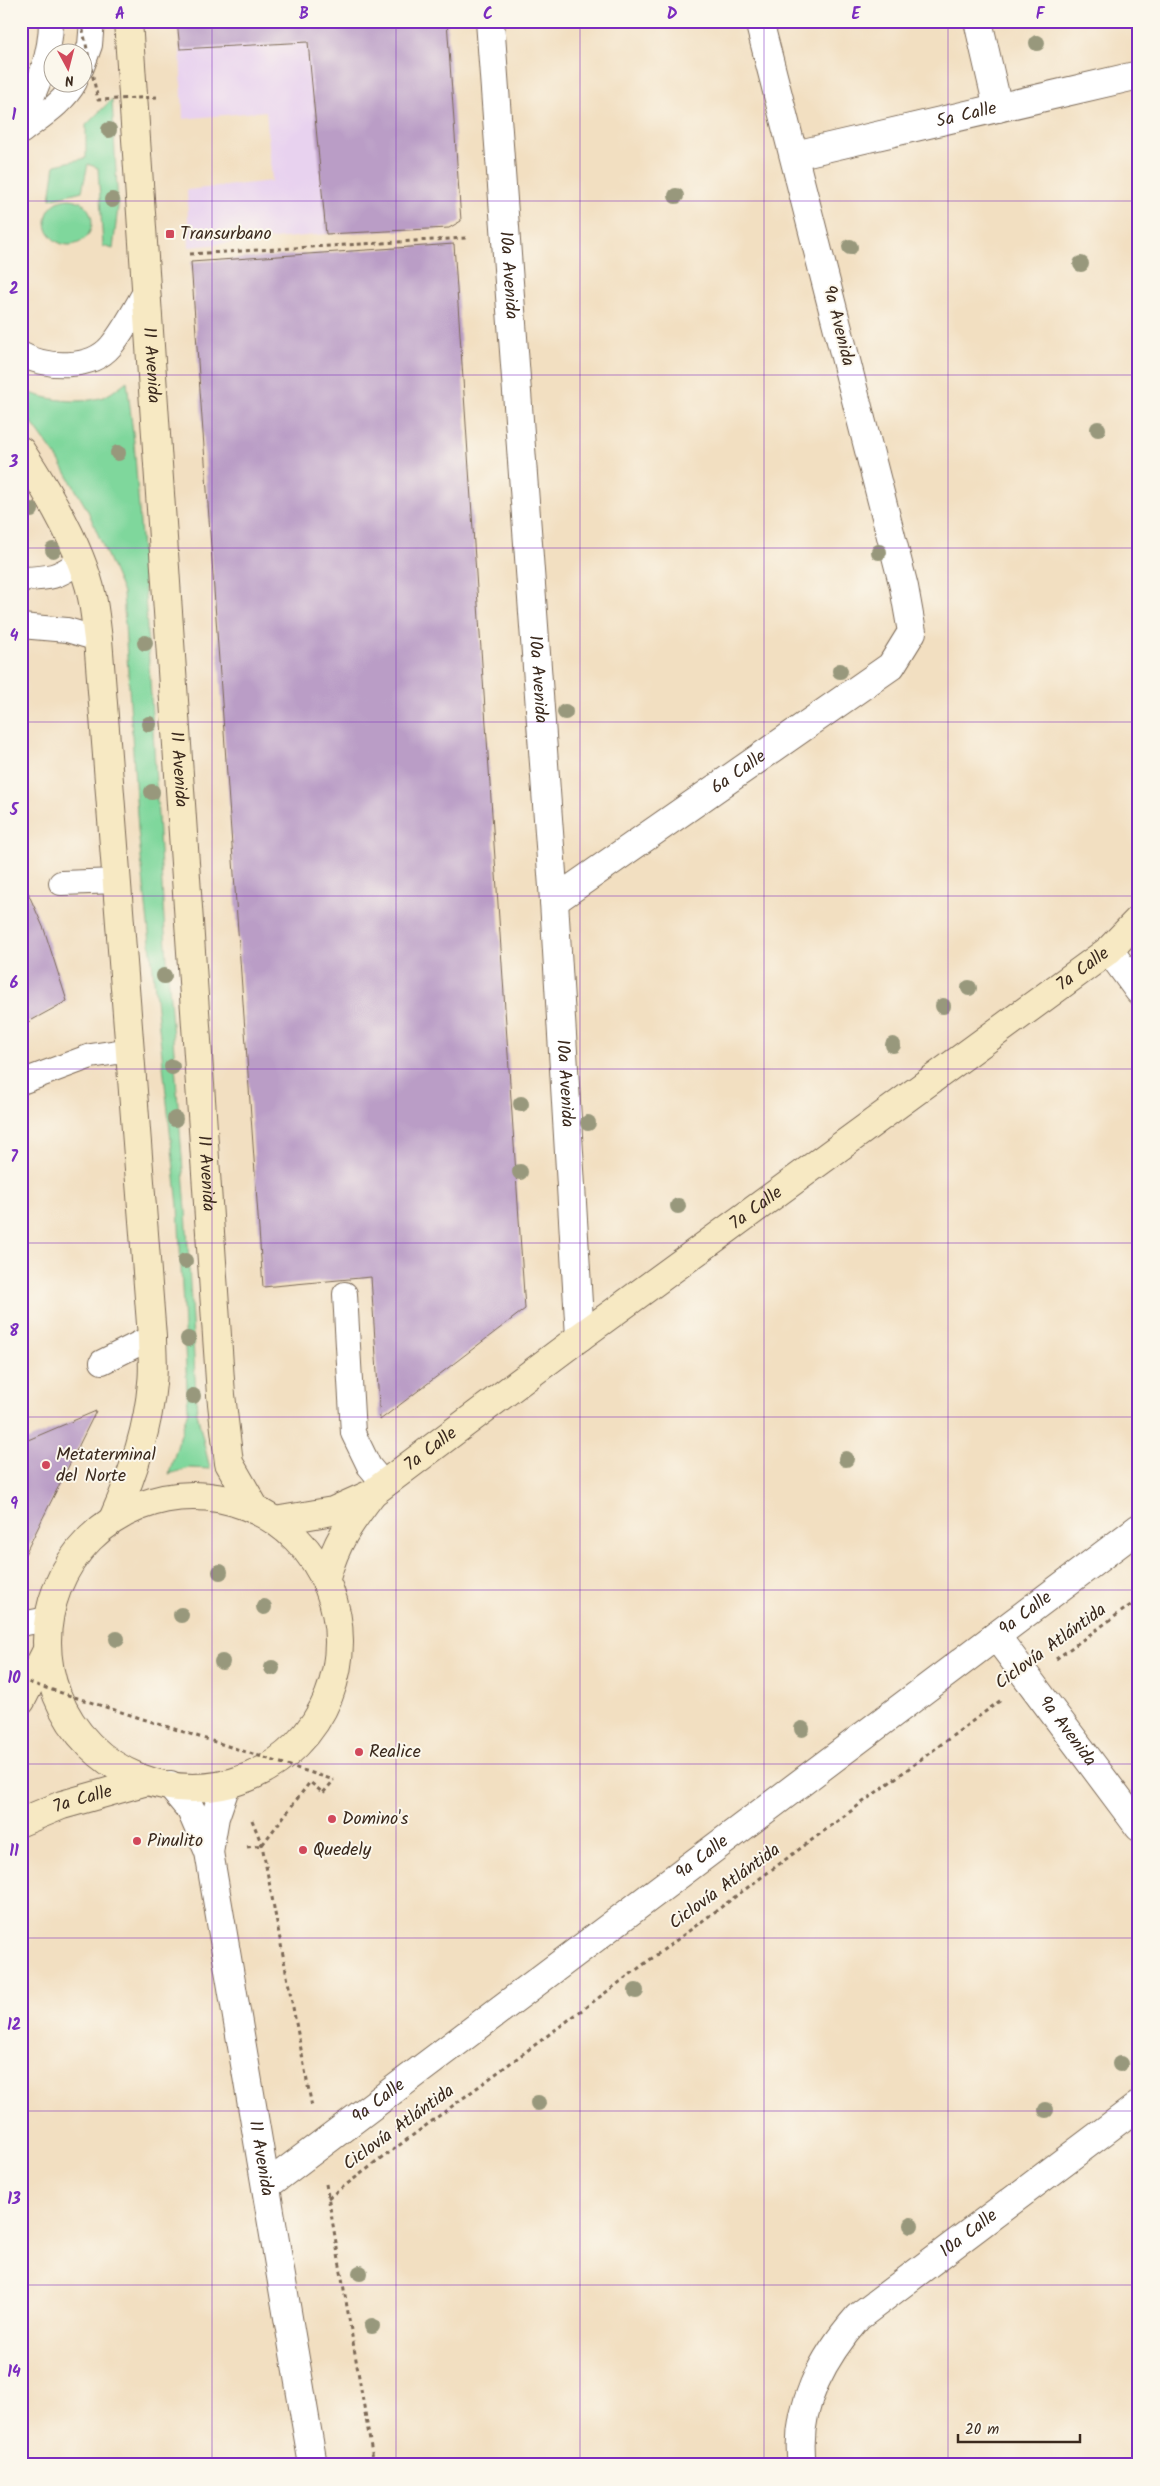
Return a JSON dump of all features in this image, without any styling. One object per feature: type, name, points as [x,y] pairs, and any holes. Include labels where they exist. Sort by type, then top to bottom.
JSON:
[{"type":"main road","name":"11 Avenida","points":[[128,21],[223,1420],[229,1463],[266,1515]]},
{"type":"main road","points":[[21,451],[47,491],[80,561],[92,596],[98,639],[152,1337],[153,1382],[146,1424],[135,1462],[113,1519]]},
{"type":"main road","name":"7a Calle","points":[[266,1515],[332,1511],[378,1489],[580,1337],[1109,950],[1139,919]]},
{"type":"main road","name":"7a Calle","points":[[326,1578],[333,1552],[344,1531],[378,1489]]},
{"type":"main road","points":[[208,1497],[266,1515],[304,1546],[326,1578],[337,1613],[340,1648],[334,1684],[319,1717],[297,1745],[269,1768],[231,1783],[200,1789],[158,1783],[108,1762],[76,1732],[55,1694],[46,1652],[48,1619],[57,1586],[80,1548],[113,1519],[159,1500],[208,1497]]},
{"type":"main road","points":[[21,1701],[46,1652]]},
{"type":"main road","name":"7a Calle","points":[[21,1822],[62,1806],[158,1783]]},
{"type":"street","name":"10a Avenida","points":[[490,21],[554,901],[580,1337]]},
{"type":"street","name":"9a Avenida","points":[[759,21],[795,155],[904,587],[912,632]]},
{"type":"street","points":[[978,21],[998,108]]},
{"type":"street","name":"5a Calle","points":[[795,155],[1139,75]]},
{"type":"street","name":"6a Calle","points":[[554,901],[891,666],[912,632]]},
{"type":"street","points":[[1109,950],[1139,991]]},
{"type":"street","name":"9a Calle","points":[[266,2186],[319,2144],[1139,1528]]},
{"type":"street","name":"9a Avenida","points":[[996,1636],[1139,1826]]},
{"type":"street","name":"11 Avenida","points":[[158,1783],[190,1810],[209,1852],[314,2465]]},
{"type":"street","name":"11 Avenida","points":[[209,1852],[215,1817],[231,1783]]},
{"type":"street","name":"10a Calle","points":[[802,2465],[802,2428],[807,2403],[816,2378],[841,2337],[872,2305],[1139,2105]]},
{"type":"lane","points":[[21,119],[32,100],[42,70],[51,34],[51,21]]},
{"type":"lane","points":[[90,42],[92,21]]},
{"type":"lane","points":[[21,132],[45,114],[68,92]]},
{"type":"lane","points":[[21,354],[32,360],[62,365],[94,358],[110,348],[146,290]]},
{"type":"lane","points":[[21,579],[61,575],[80,561]]},
{"type":"lane","points":[[21,626],[67,630],[98,639]]},
{"type":"lane","points":[[61,883],[117,881]]},
{"type":"lane","points":[[24,1081],[91,1056],[130,1050]]},
{"type":"lane","points":[[345,1294],[353,1433],[378,1489]]},
{"type":"lane","points":[[102,1362],[152,1337]]},
{"type":"lane","points":[[21,1624],[48,1619]]},
{"type":"path","points":[[81,21],[98,100],[157,97]]},
{"type":"path","points":[[190,254],[468,238]]},
{"type":"path","name":"Ciclovía Atlántida","points":[[328,2198],[1139,1599]]},
{"type":"path","points":[[21,1680],[334,1780],[323,1792],[310,1782],[262,1846],[209,1852]]},
{"type":"path","name":"Ciclovía Atlántida","points":[[231,1783],[262,1846],[319,2144],[374,2465]]},
{"type":"shaded area","points":[[308,42],[326,234],[189,247],[187,190],[272,181],[266,111],[183,119],[180,49]]},
{"type":"green space","points":[[112,99],[118,207],[113,249],[103,246],[98,168],[88,164],[82,191],[50,199],[55,165],[86,158],[86,125]]},
{"type":"green space","points":[[69,199],[82,203],[88,209],[92,222],[88,235],[82,241],[69,245],[56,241],[50,235],[46,222],[50,209],[56,203]]},
{"type":"green space","points":[[127,381],[134,442],[144,577],[164,919],[186,1210],[197,1413],[210,1469],[190,1468],[169,1474],[188,1410],[178,1206],[138,830],[123,593],[88,511],[58,459],[21,408],[21,389],[40,396],[84,401],[106,396]]},
{"type":"building","points":[[177,21],[447,21],[461,221],[449,228],[326,234],[308,42],[180,49]]},
{"type":"building","points":[[454,244],[525,1309],[380,1420],[371,1277],[263,1287],[191,262]]},
{"type":"building","points":[[21,877],[44,929],[67,1001],[21,1026]]},
{"type":"building","name":"Metaterminal del Norte","points":[[96,1411],[25,1554],[21,1555],[21,1443]]},
{"type":"place","name":"Transurbano","points":[[170,234]]},
{"type":"place","name":"Metaterminal del Norte","points":[[46,1465]]},
{"type":"place","name":"Realice","points":[[359,1752]]},
{"type":"place","name":"Domino's","points":[[332,1819]]},
{"type":"place","name":"Pinulito","points":[[137,1841]]},
{"type":"place","name":"Quedely","points":[[303,1850]]}]
